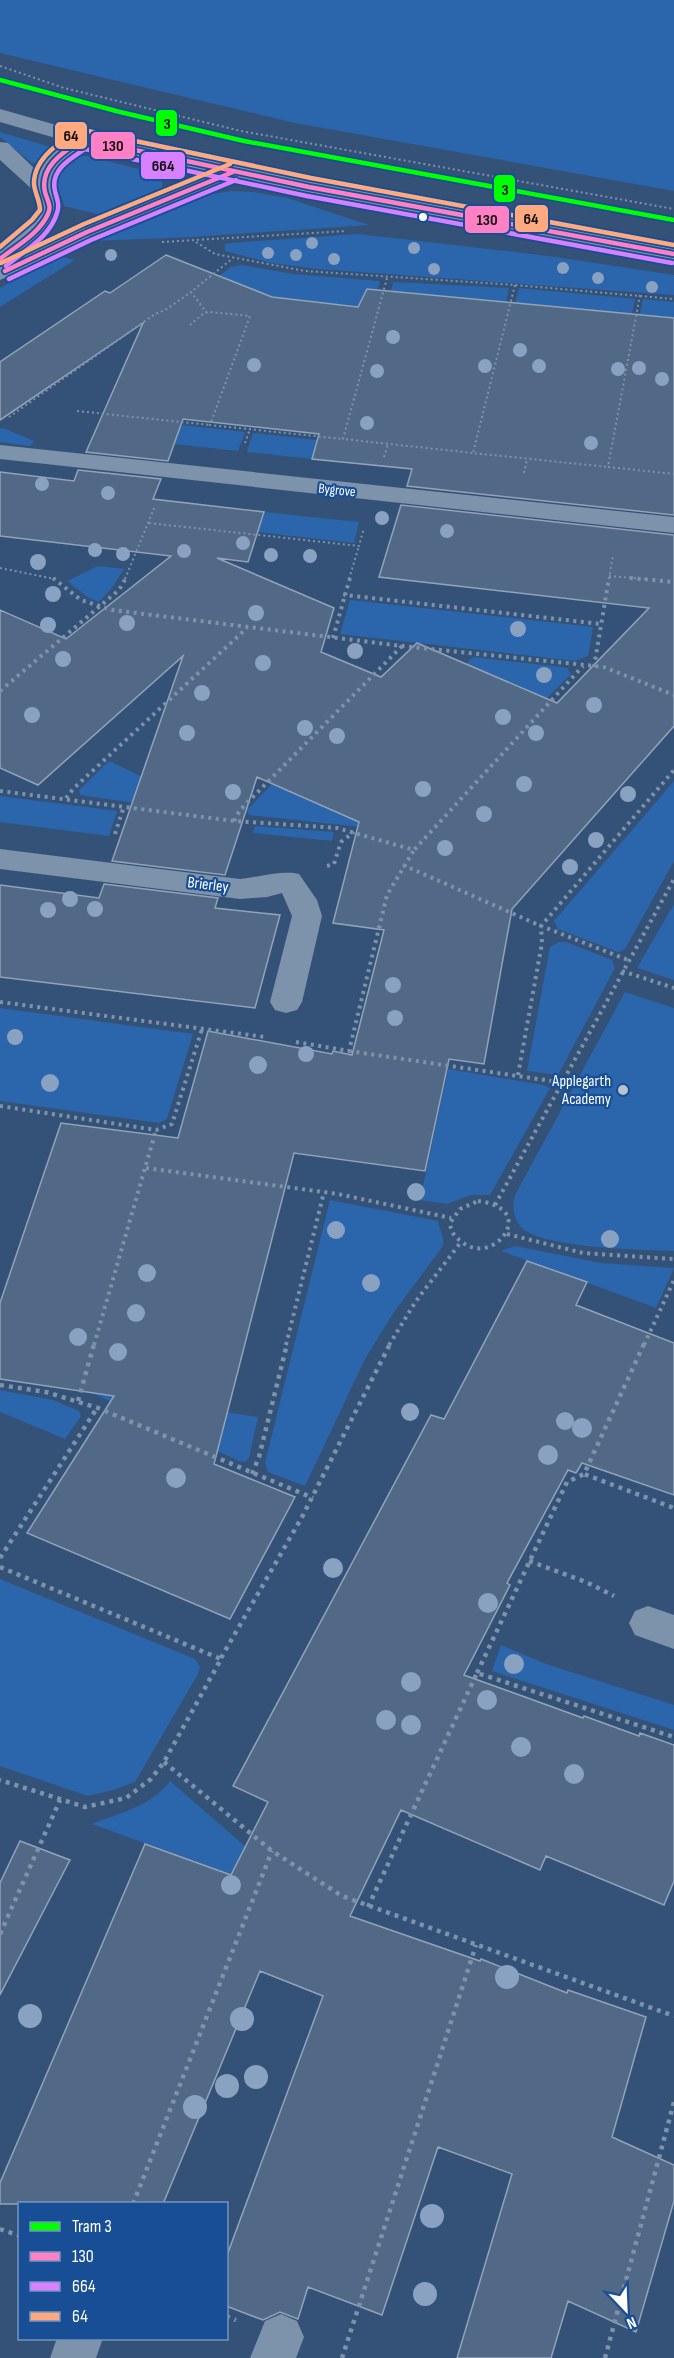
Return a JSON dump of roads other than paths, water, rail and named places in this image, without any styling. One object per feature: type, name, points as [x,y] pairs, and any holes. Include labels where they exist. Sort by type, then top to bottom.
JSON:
[{"type":"street","points":[[0,115],[82,139],[233,172],[674,254]]},
{"type":"street","points":[[0,259],[39,226],[48,214],[49,202],[44,189],[45,171],[82,139]]},
{"type":"street","points":[[0,148],[44,189]]},
{"type":"street","points":[[0,273],[87,232],[233,172]]},
{"type":"street","name":"Bygrove","points":[[0,452],[674,525]]},
{"type":"street","name":"Brierley","points":[[0,859],[240,888],[267,887],[289,881],[302,900],[307,916],[286,1002]]},
{"type":"street","points":[[73,2358],[79,2340]]},
{"type":"tram line","name":"3","points":[[0,80],[120,112],[244,141],[674,220]]},
{"type":"place","name":"Applegarth Academy","points":[[623,1090]]}]
